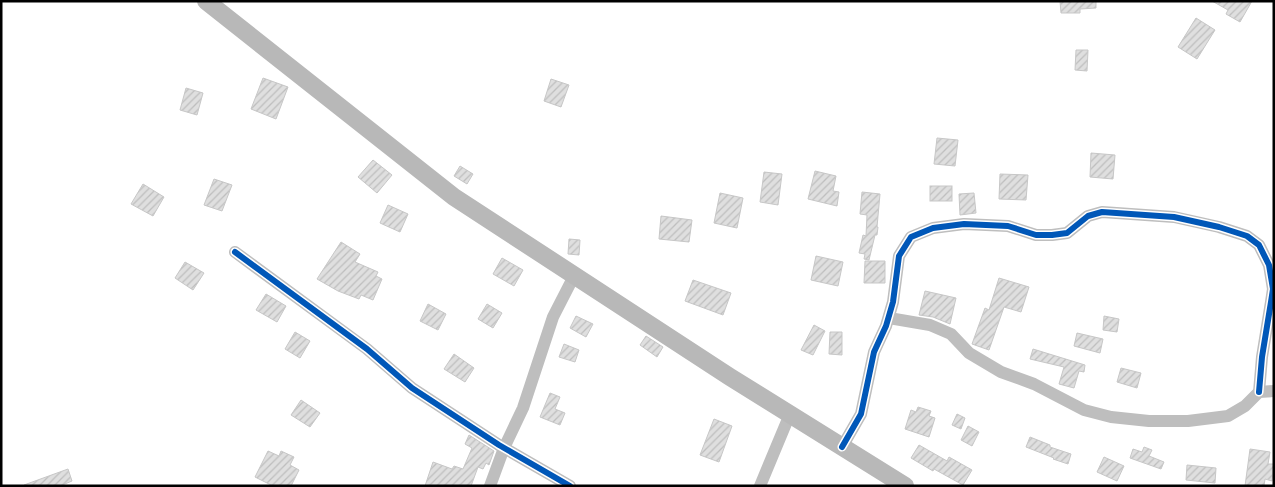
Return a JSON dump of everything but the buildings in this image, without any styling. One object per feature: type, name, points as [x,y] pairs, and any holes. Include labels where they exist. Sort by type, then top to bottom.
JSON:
[{"type":"main road","points":[[206,1],[454,197],[722,372],[905,486]]},
{"type":"street","points":[[842,447],[861,414],[874,352],[886,326],[893,302],[899,256],[911,237],[933,228],[964,224],[1008,226],[1036,235],[1052,235],[1068,233],[1088,216],[1102,212],[1174,217],[1219,227],[1247,236],[1258,245],[1269,265],[1273,289],[1262,357],[1259,392]]},
{"type":"street","points":[[235,252],[367,349],[412,388],[504,448],[570,486]]},
{"type":"street","points":[[490,486],[504,448],[523,408],[552,317],[574,276]]},
{"type":"street","points":[[889,318],[930,325],[951,334],[970,352],[1001,372],[1034,384],[1084,410],[1112,417],[1149,421],[1188,421],[1228,416],[1244,406],[1259,392],[1274,391]]},
{"type":"street","points":[[760,486],[790,414]]},
{"type":"cycle path","points":[[842,447],[861,414],[874,352],[886,326],[893,302],[899,256],[911,237],[933,228],[964,224],[1008,226],[1036,235],[1052,235],[1067,233],[1088,216],[1102,212],[1174,217],[1219,227],[1247,236],[1259,245],[1269,265],[1273,289],[1262,357],[1259,392]]},
{"type":"cycle path","points":[[235,252],[367,349],[412,388],[499,445],[570,486]]}]
